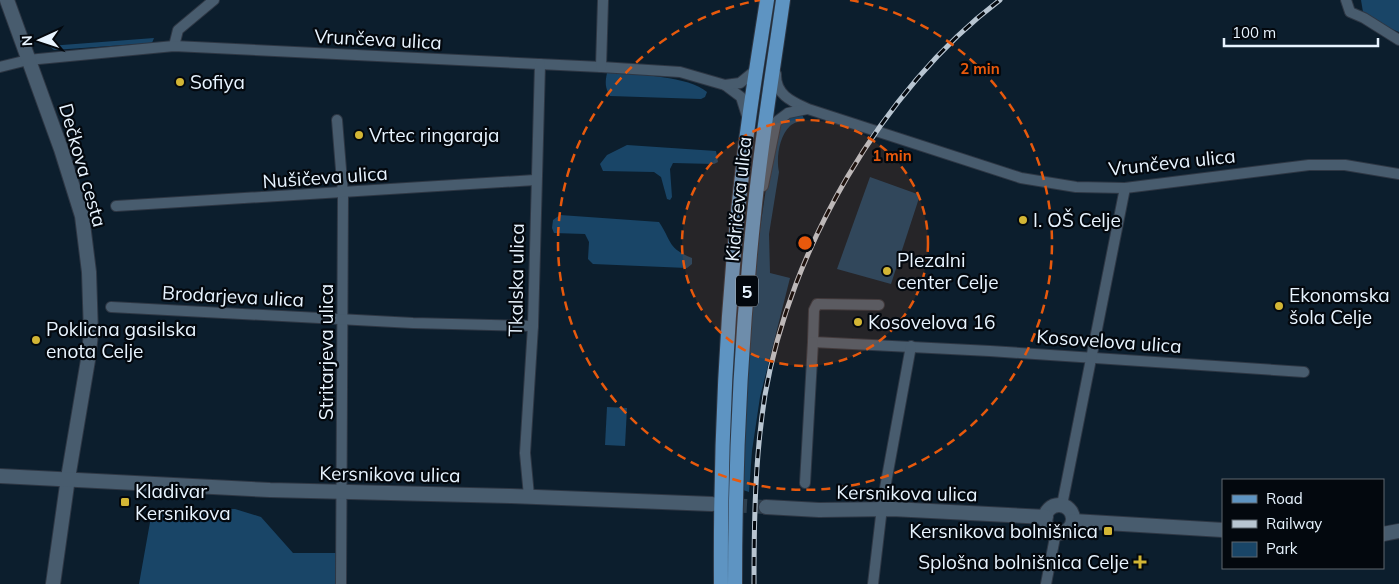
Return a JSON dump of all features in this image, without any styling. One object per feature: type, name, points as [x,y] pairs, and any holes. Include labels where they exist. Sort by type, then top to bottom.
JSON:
[{"type":"main road","name":"Kidričeva ulica","points":[[721,584],[722,463],[727,358],[748,133],[767,0]]},
{"type":"main road","name":"Kidričeva ulica","points":[[735,584],[736,464],[740,369],[754,213],[783,0]]},
{"type":"street","name":"Dečkova cesta","points":[[7,0],[61,150],[82,216],[89,272],[91,334],[53,584]]},
{"type":"street","points":[[174,46],[178,30],[214,0]]},
{"type":"street","points":[[601,67],[603,0]]},
{"type":"street","points":[[1346,0],[1350,12],[1364,18],[1399,40]]},
{"type":"street","name":"Vrunčeva ulica","points":[[778,32],[777,86],[787,98],[808,109],[1021,178],[1076,187],[1125,188],[1309,165],[1345,165],[1399,174]]},
{"type":"street","name":"Vrunčeva ulica","points":[[0,67],[28,60],[174,46],[680,72],[725,85],[736,92],[744,104],[748,133]]},
{"type":"street","name":"Tkalska ulica","points":[[529,496],[525,453],[532,326],[540,64]]},
{"type":"street","points":[[725,85],[740,83],[757,69]]},
{"type":"street","points":[[754,213],[761,192],[776,122],[788,113],[808,109]]},
{"type":"street","name":"Stritarjeva ulica","points":[[337,120],[343,194],[344,319],[341,584]]},
{"type":"street","name":"Nušičeva ulica","points":[[116,206],[343,194],[535,180]]},
{"type":"street","points":[[1062,506],[1125,188]]},
{"type":"street","points":[[805,483],[814,342],[814,310],[817,304],[879,305]]},
{"type":"street","name":"Brodarjeva ulica","points":[[111,307],[532,326]]},
{"type":"street","name":"Kosovelova ulica","points":[[814,342],[911,346],[1304,372]]},
{"type":"street","points":[[873,584],[882,509],[911,346]]},
{"type":"street","name":"Kersnikova ulica","points":[[0,476],[343,493],[529,496],[712,504]]},
{"type":"street","points":[[1062,506],[1072,513],[1073,521],[1067,530],[1056,532],[1047,525],[1046,517],[1050,509],[1062,506]]},
{"type":"street","name":"Kersnikova ulica","points":[[766,507],[819,510],[882,509],[1046,517]]},
{"type":"street","points":[[1073,521],[1222,530]]},
{"type":"street","points":[[1384,534],[1399,531]]},
{"type":"street","points":[[1046,584],[1056,532]]},
{"type":"green space","points":[[1361,0],[1399,0],[1399,32],[1364,18]]},
{"type":"green space","points":[[154,38],[152,43],[54,50],[49,46]]},
{"type":"green space","points":[[613,72],[676,79],[699,87],[707,92],[705,97],[701,99],[610,96],[606,88],[606,79],[607,73]]},
{"type":"green space","points":[[802,114],[804,119],[786,130],[778,154],[779,172],[769,234],[770,273],[790,278],[760,397],[752,451],[749,492],[743,490],[743,423],[754,269],[774,135],[784,120]]},
{"type":"green space","points":[[627,145],[716,151],[718,162],[714,164],[673,163],[670,169],[672,197],[670,200],[667,199],[661,177],[654,172],[603,171],[600,164],[607,155]]},
{"type":"green space","points":[[870,177],[920,195],[891,284],[837,269]]},
{"type":"green space","points":[[560,215],[659,222],[674,247],[692,258],[692,264],[687,268],[593,264],[588,259],[589,242],[585,234],[554,233],[552,228],[553,220]]},
{"type":"green space","points":[[607,407],[627,408],[625,446],[605,445]]},
{"type":"green space","points":[[235,509],[261,517],[293,553],[338,553],[337,584],[139,584],[152,511]]},
{"type":"tunnel","points":[[712,504],[766,507]]},
{"type":"railway","points":[[754,584],[756,489],[765,395],[777,340],[796,285],[819,230],[848,176],[880,126],[917,79],[957,37],[1000,0]]},
{"type":"place","name":"Sofiya","points":[[180,82]]},
{"type":"place","name":"Vrtec ringaraja","points":[[359,135]]},
{"type":"place","name":"I. OŠ Celje","points":[[1023,220]]},
{"type":"place","name":"Plezalni center Celje","points":[[887,271]]},
{"type":"place","name":"Ekonomska šola Celje","points":[[1279,306]]},
{"type":"place","name":"Kosovelova 16","points":[[858,322]]},
{"type":"place","name":"Poklicna gasilska enota Celje","points":[[36,340]]},
{"type":"place","name":"Kladivar Kersnikova","points":[[125,502]]},
{"type":"place","name":"Kersnikova bolnišnica","points":[[1108,531]]},
{"type":"place","name":"Splošna bolnišnica Celje","points":[[1140,562]]}]
